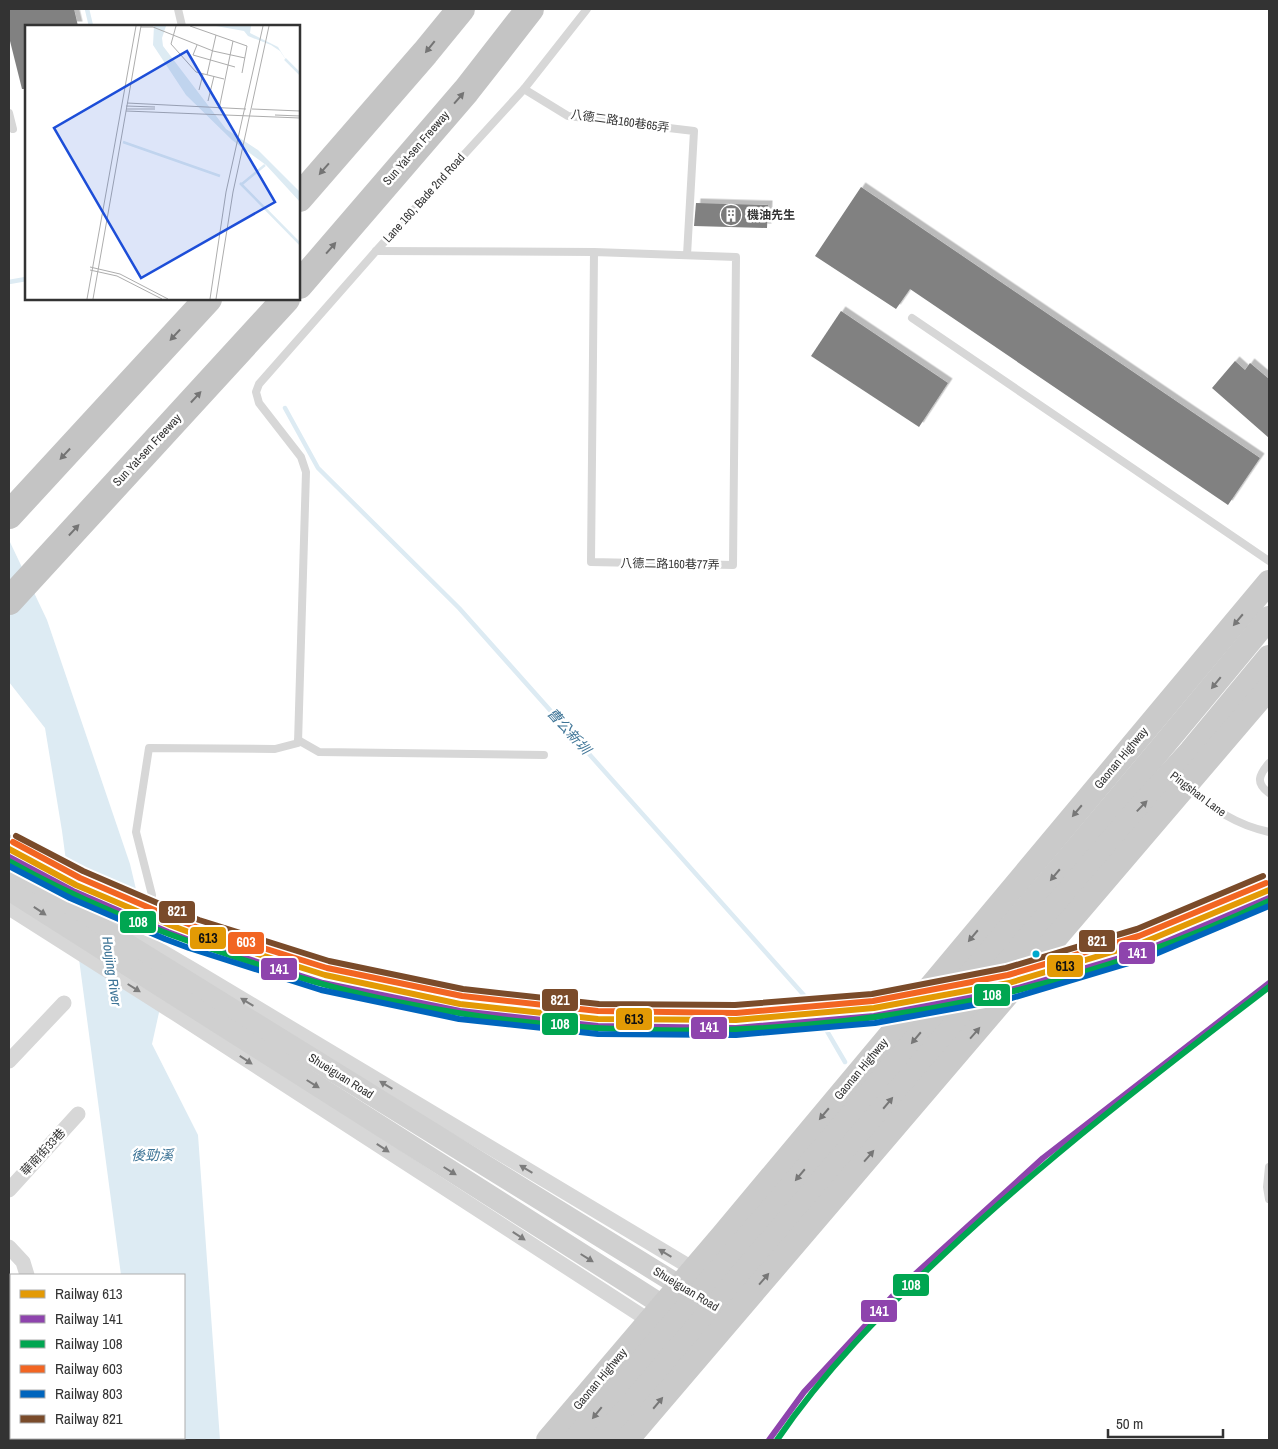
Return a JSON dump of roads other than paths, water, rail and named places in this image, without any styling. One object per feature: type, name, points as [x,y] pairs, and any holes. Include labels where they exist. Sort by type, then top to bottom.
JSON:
[{"type":"highway","points":[[300,197],[461,9]]},
{"type":"highway","name":"Sun Yat-sen Freeway","points":[[300,284],[466,90],[530,9]]},
{"type":"highway","points":[[9,515],[207,300]]},
{"type":"highway","name":"Sun Yat-sen Freeway","points":[[9,601],[285,300]]},
{"type":"main road","name":"Gaonan Highway","points":[[1157,762],[1269,582]]},
{"type":"main road","name":"Gaonan Highway","points":[[575,1440],[708,1292],[1157,762],[1269,618]]},
{"type":"main road","name":"Gaonan Highway","points":[[601,1440],[679,1325],[1157,762],[1269,657]]},
{"type":"main road","name":"Gaonan Highway","points":[[1157,762],[1269,688]]},
{"type":"main road","name":"Gaonan Highway","points":[[548,1440],[679,1325]]},
{"type":"main road","name":"Gaonan Highway","points":[[627,1440],[679,1325]]},
{"type":"street","points":[[9,842],[74,923]]},
{"type":"street","points":[[9,871],[14,900]]},
{"type":"street","points":[[14,900],[74,923],[187,993]]},
{"type":"street","points":[[14,900],[74,923],[187,993]]},
{"type":"street","name":"Shueiguan Road","points":[[187,993],[708,1292]]},
{"type":"street","name":"Shueiguan Road","points":[[187,993],[679,1325]]},
{"type":"street","points":[[9,1061],[64,1003]]},
{"type":"street","name":"華南街33巷","points":[[9,1190],[78,1114]]},
{"type":"street","points":[[9,1247],[23,1262],[27,1274]]},
{"type":"lane","points":[[178,9],[182,25]]},
{"type":"lane","name":"Lane 160, Bade 2nd Road","points":[[298,740],[306,472],[301,457],[259,403],[256,392],[259,384],[376,251],[524,88],[587,9]]},
{"type":"lane","name":"八德二路160巷65弄","points":[[524,88],[568,116],[694,131],[687,255]]},
{"type":"lane","points":[[9,113],[13,129]]},
{"type":"lane","name":"八德二路160巷77弄","points":[[376,251],[594,252],[736,257],[733,565],[591,562],[594,252]]},
{"type":"lane","points":[[912,318],[1269,560]]},
{"type":"lane","points":[[152,895],[136,832],[149,748],[275,749],[298,743],[298,740],[319,752],[544,755]]},
{"type":"lane","name":"Pingshan Lane","points":[[1157,762],[1226,816],[1240,824],[1269,832]]},
{"type":"lane","points":[[1269,763],[1261,775],[1260,781],[1261,787],[1269,793]]},
{"type":"lane","points":[[1269,1167],[1267,1187],[1269,1199]]},
{"type":"water","name":"後勁溪","points":[[9,540],[47,620],[130,864],[162,999],[152,1044],[198,1135],[220,1440],[143,1440],[185,1439],[185,1274],[121,1274],[62,831],[45,728],[9,682]]},
{"type":"waterway","name":"曹公新圳","points":[[87,9],[91,25]]},
{"type":"waterway","points":[[9,282],[25,279]]},
{"type":"waterway","name":"曹公新圳","points":[[285,408],[318,468],[459,608],[810,1002],[845,1062]]},
{"type":"rail line","name":"821","points":[[16,836],[83,871],[176,911],[329,961],[463,989],[599,1004],[735,1005],[872,994],[1006,968],[1137,929],[1263,876]]},
{"type":"rail line","name":"603","points":[[13,842],[80,878],[173,918],[327,968],[462,996],[598,1011],[736,1013],[873,1001],[1008,975],[1139,936],[1266,883]]},
{"type":"rail line","name":"613","points":[[9,849],[76,885],[170,925],[325,975],[460,1004],[598,1019],[736,1020],[874,1008],[1009,983],[1142,943],[1269,890]]},
{"type":"rail line","name":"141","points":[[9,857],[73,891],[168,932],[323,983],[460,1011],[598,1026],[736,1028],[874,1016],[1011,990],[1144,951],[1269,898]]},
{"type":"rail line","name":"108","points":[[9,861],[90,902],[146,926],[274,970],[360,994],[403,1003],[512,1020],[622,1029],[733,1029],[844,1021],[954,1004],[1062,978],[1167,944],[1269,901]]},
{"type":"rail line","name":"803","points":[[9,866],[70,898],[165,939],[321,990],[459,1019],[598,1034],[736,1035],[875,1023],[1012,998],[1146,958],[1269,906]]},
{"type":"rail line","name":"141","points":[[769,1440],[804,1392],[901,1287],[1043,1158],[1269,983]]},
{"type":"rail line","name":"108","points":[[777,1440],[814,1390],[855,1343],[898,1298],[982,1219],[1061,1151],[1269,987]]},
{"type":"place","name":"機油先生","points":[[731,215]]},
{"type":"water label","name":"Houjing River","points":[[112,971]]}]
